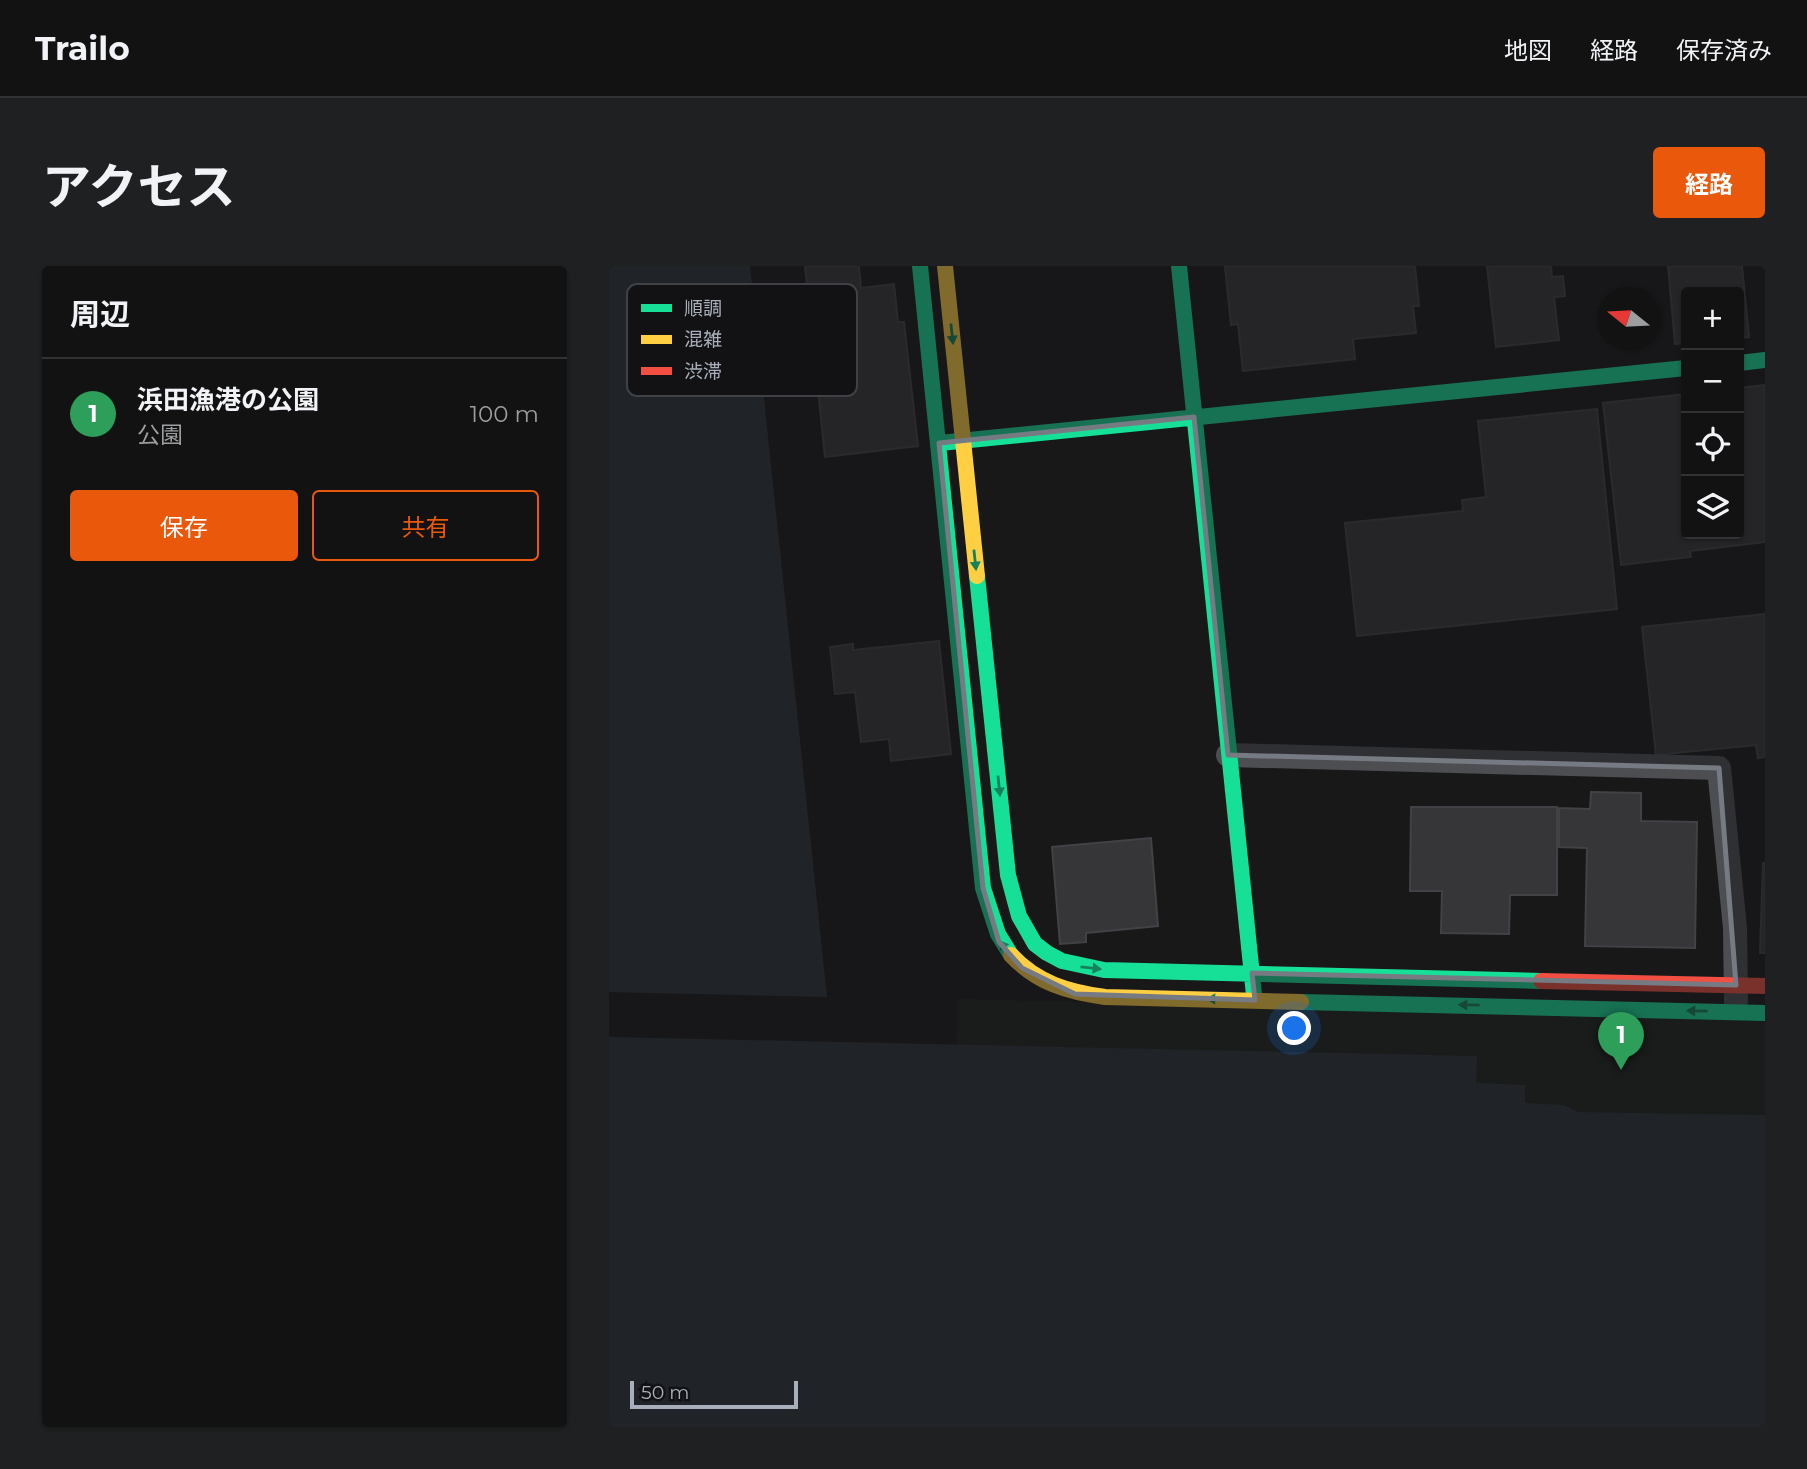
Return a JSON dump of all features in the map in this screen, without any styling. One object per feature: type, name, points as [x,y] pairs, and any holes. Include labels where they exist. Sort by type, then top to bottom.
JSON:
[{"type":"street","points":[[920,266],[983,888],[988,917],[999,942],[1022,968],[1049,986],[1075,994],[1765,1013]]},
{"type":"street","points":[[945,266],[1008,875],[1014,907],[1026,932],[1044,953],[1071,966],[1765,986]]},
{"type":"street","points":[[1178,266],[1255,1000]]},
{"type":"street","points":[[1744,362],[1765,360]]},
{"type":"street","points":[[939,443],[1681,368]]},
{"type":"street","points":[[1229,755],[1719,768],[1735,928],[1736,1012]]},
{"type":"highlighted area","points":[[1194,417],[1228,755],[1719,768],[1736,985],[1252,973],[1255,1000],[1075,994],[1022,968],[999,942],[983,888],[939,443]]},
{"type":"shaded area","points":[[609,266],[750,266],[752,284],[627,284],[627,396],[764,396],[827,997],[609,992]]},
{"type":"shaded area","points":[[958,999],[1765,1019],[1765,1115],[1576,1112],[1564,1105],[1524,1103],[1525,1085],[1476,1084],[1476,1056],[957,1045]]},
{"type":"shaded area","points":[[609,1037],[1477,1056],[1476,1083],[1525,1085],[1525,1103],[1564,1105],[1577,1112],[1765,1115],[1765,1427],[609,1427]]},
{"type":"building","points":[[805,266],[859,266],[861,288],[894,284],[898,322],[904,322],[918,446],[825,457],[819,396],[857,396],[857,284],[807,284]]},
{"type":"building","points":[[1225,266],[1415,266],[1419,306],[1413,306],[1416,333],[1353,339],[1355,359],[1243,371],[1238,324],[1231,325]]},
{"type":"building","points":[[1487,266],[1551,266],[1552,277],[1563,276],[1565,296],[1554,297],[1559,340],[1496,347]]},
{"type":"building","points":[[1668,266],[1742,266],[1749,337],[1744,338],[1744,287],[1681,287],[1681,343],[1675,344]]},
{"type":"building","points":[[1765,385],[1765,542],[1690,551],[1691,557],[1621,565],[1603,403],[1681,395],[1681,539],[1744,539],[1744,387]]},
{"type":"building","points":[[1597,409],[1617,609],[1357,636],[1345,523],[1463,511],[1462,500],[1486,497],[1478,421]]},
{"type":"building","points":[[1765,614],[1765,757],[1758,758],[1756,745],[1656,755],[1642,627]]},
{"type":"building","points":[[939,641],[951,754],[891,761],[889,739],[861,742],[855,692],[835,694],[830,647],[853,644],[853,650]]},
{"type":"building","points":[[1591,792],[1641,793],[1641,821],[1697,822],[1695,948],[1585,946],[1587,848],[1559,847],[1559,808],[1590,809]]},
{"type":"building","points":[[1411,807],[1557,807],[1557,895],[1510,895],[1509,934],[1441,933],[1442,891],[1410,891]]},
{"type":"building","points":[[1151,838],[1158,926],[1086,933],[1086,942],[1060,944],[1052,847]]},
{"type":"building","points":[[1763,863],[1765,953],[1760,953]]},
{"type":"traffic: fast","points":[[920,266],[983,888],[998,934],[1011,955]]},
{"type":"traffic: fast","points":[[1179,266],[1254,995]]},
{"type":"traffic: fast","points":[[1744,362],[1765,360]]},
{"type":"traffic: fast","points":[[940,443],[1681,369]]},
{"type":"traffic: fast","points":[[977,576],[1008,875],[1019,916],[1035,944],[1047,953],[1062,961],[1104,970],[1541,981]]},
{"type":"traffic: fast","points":[[1301,1002],[1765,1013]]},
{"type":"traffic: slow","points":[[945,266],[977,576]]},
{"type":"traffic: slow","points":[[1011,955],[1042,979],[1091,995],[1301,1002]]},
{"type":"traffic: jam","points":[[1541,981],[1765,986]]},
{"type":"place","name":"浜田漁港の公園","points":[[1621,1070]]}]
